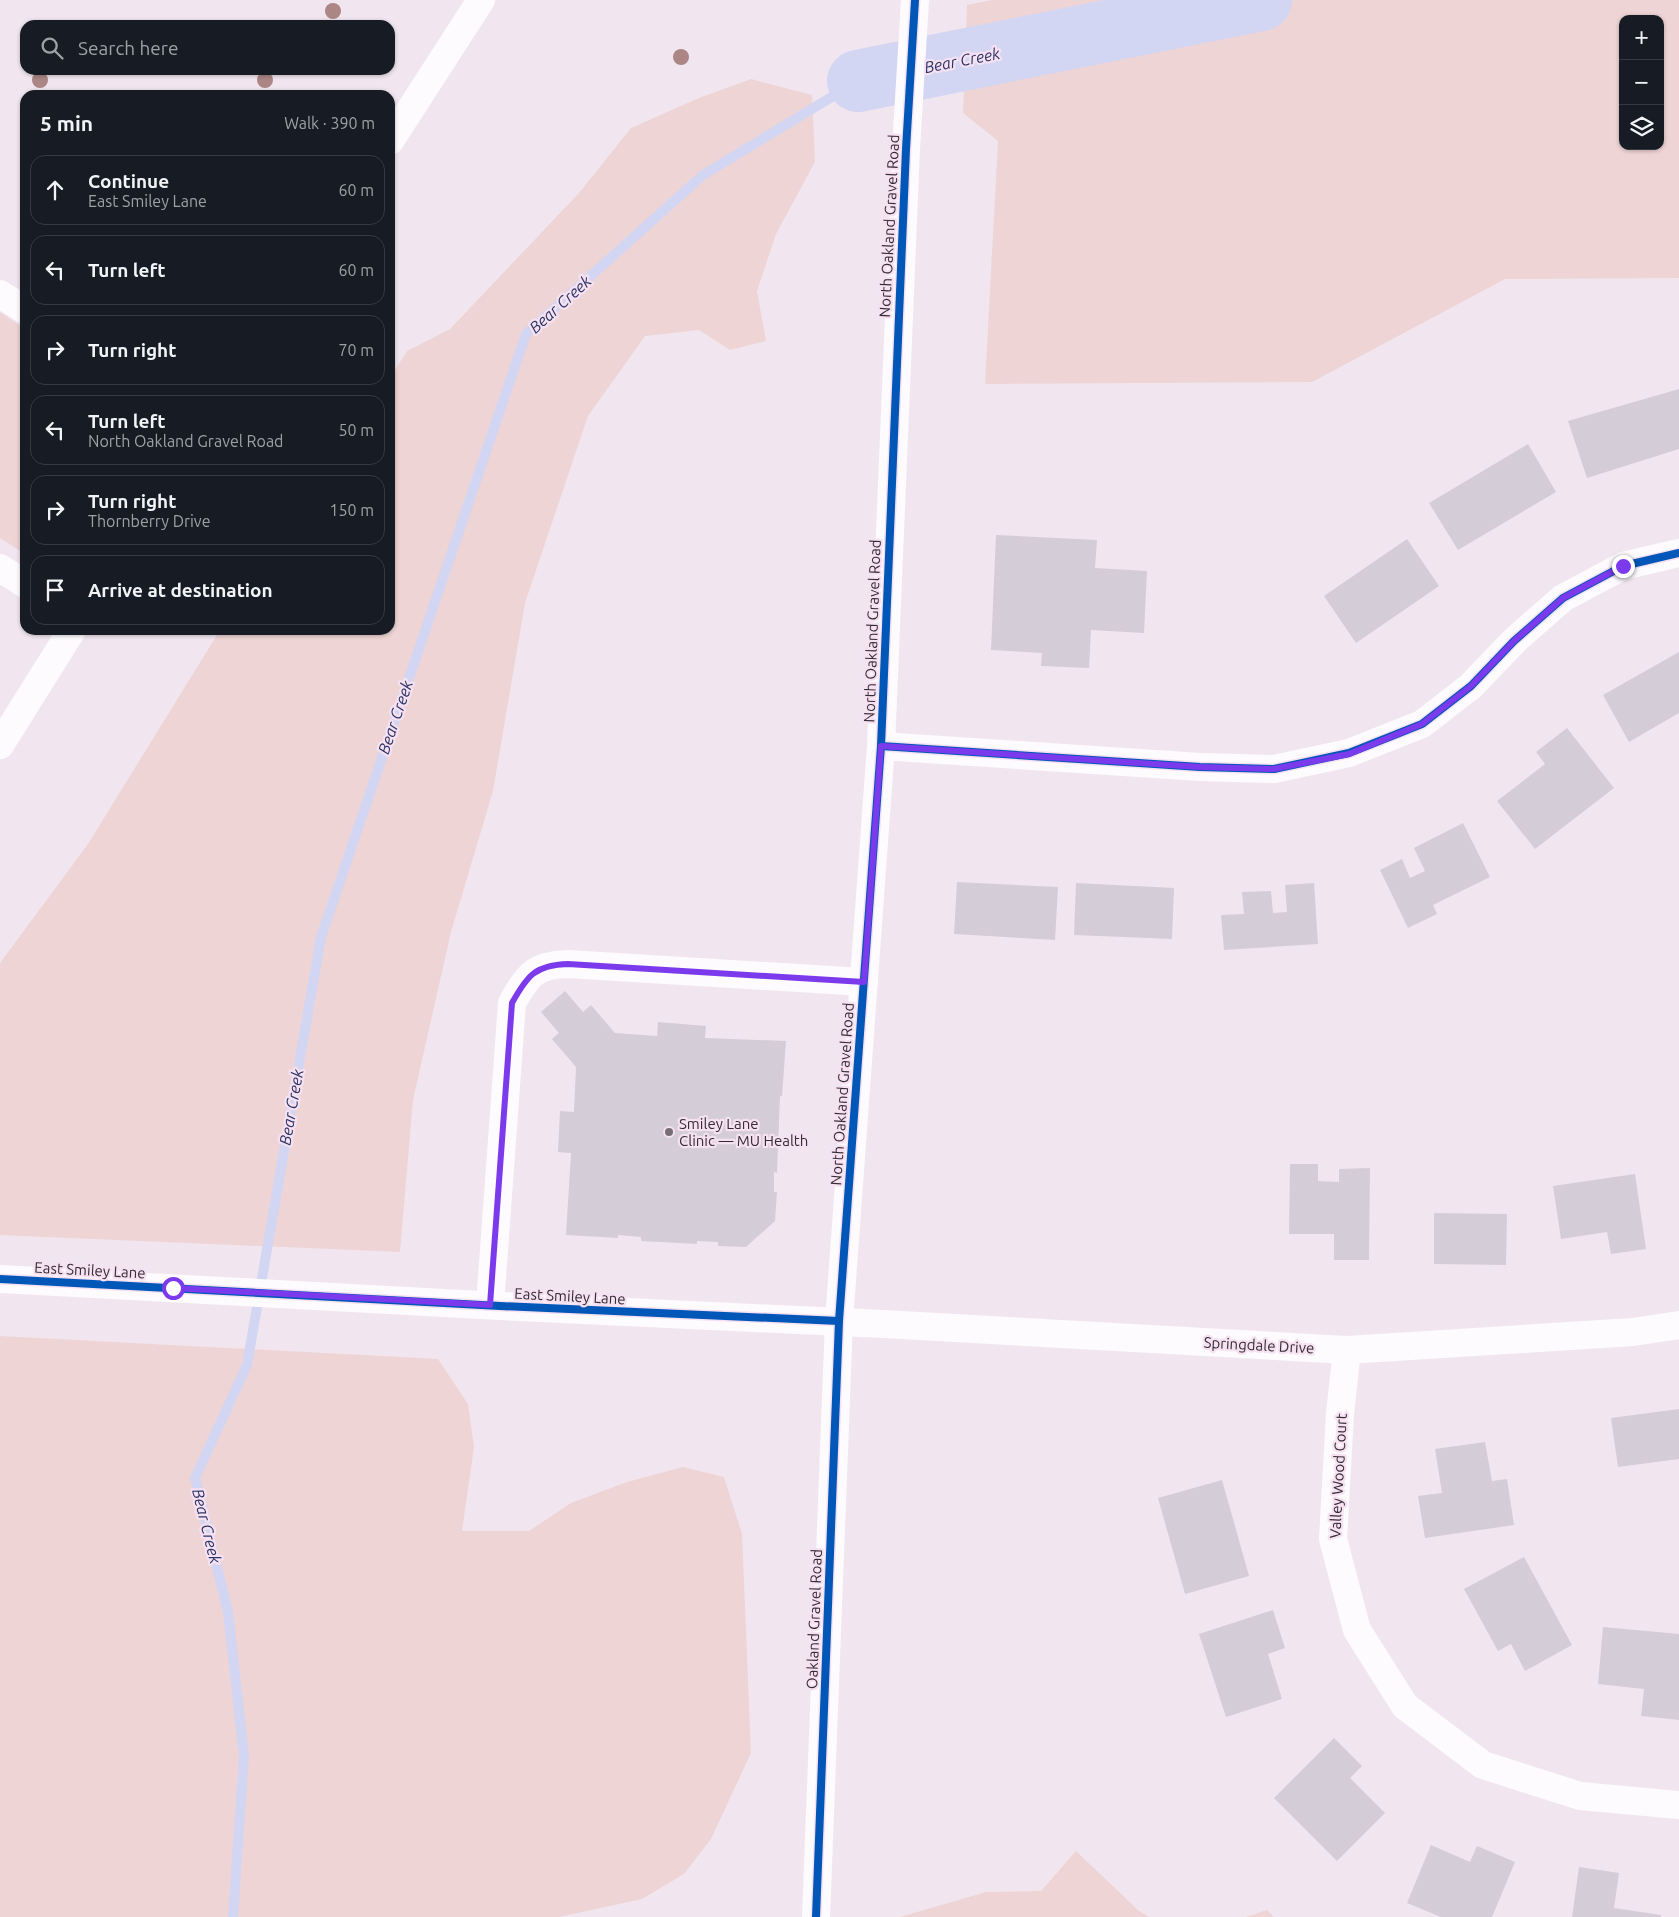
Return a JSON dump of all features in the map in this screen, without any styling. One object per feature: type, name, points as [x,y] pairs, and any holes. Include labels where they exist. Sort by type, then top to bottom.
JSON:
[{"type":"street","points":[[395,133],[481,0]]},
{"type":"street","name":"North Oakland Gravel Road","points":[[839,1322],[881,746],[906,149],[915,3]]},
{"type":"street","points":[[0,294],[20,307]]},
{"type":"street","points":[[881,746],[1200,767],[1274,769],[1349,754],[1422,724],[1471,686],[1514,641],[1563,598],[1623,566],[1679,553]]},
{"type":"street","points":[[0,568],[20,581]]},
{"type":"street","points":[[5,727],[69,635]]},
{"type":"street","points":[[490,1305],[512,1003],[532,974],[548,965],[568,964],[864,982]]},
{"type":"street","name":"East Smiley Lane","points":[[0,1279],[839,1322]]},
{"type":"street","name":"Springdale Drive","points":[[839,1322],[1347,1350],[1633,1332],[1679,1325]]},
{"type":"street","name":"Oakland Gravel Road","points":[[816,1917],[839,1322]]},
{"type":"street","name":"Valley Wood Court","points":[[1347,1350],[1340,1414],[1333,1539],[1357,1630],[1404,1706],[1483,1765],[1580,1796],[1679,1805]]},
{"type":"shaded area","points":[[992,0],[1679,0],[1679,278],[1505,279],[1312,382],[985,384],[998,141],[963,113],[967,5]]},
{"type":"shaded area","points":[[751,79],[812,95],[815,162],[776,234],[757,291],[766,341],[730,350],[699,330],[645,336],[588,416],[525,603],[493,791],[451,932],[413,1100],[400,1252],[0,1235],[0,963],[88,844],[217,635],[395,635],[395,370],[407,351],[450,329],[579,193],[631,128],[699,98]]},
{"type":"shaded area","points":[[0,312],[20,326],[20,551],[0,538]]},
{"type":"shaded area","points":[[0,1336],[438,1359],[468,1404],[474,1447],[462,1531],[529,1531],[571,1503],[627,1482],[683,1467],[724,1477],[742,1534],[751,1753],[711,1839],[684,1874],[642,1899],[559,1917],[0,1917]]},
{"type":"shaded area","points":[[1076,1851],[1139,1911],[1150,1917],[900,1917],[986,1892],[1041,1891]]},
{"type":"shaded area","points":[[1267,1910],[1274,1917],[1246,1917]]},
{"type":"building","points":[[1679,389],[1679,449],[1587,478],[1568,421]]},
{"type":"building","points":[[1528,444],[1556,492],[1458,550],[1429,503]]},
{"type":"building","points":[[996,535],[1097,540],[1095,568],[1147,571],[1144,633],[1091,630],[1089,668],[1041,666],[1042,653],[991,650]]},
{"type":"building","points":[[1407,539],[1439,586],[1356,643],[1324,596]]},
{"type":"building","points":[[1679,652],[1679,713],[1629,742],[1603,695]]},
{"type":"building","points":[[1567,728],[1614,788],[1535,849],[1497,801],[1545,764],[1536,752]]},
{"type":"building","points":[[1463,823],[1490,877],[1433,905],[1437,914],[1408,928],[1380,870],[1402,859],[1410,878],[1425,871],[1414,848]]},
{"type":"building","points":[[957,882],[1058,887],[1055,940],[954,934]]},
{"type":"building","points":[[1076,883],[1174,888],[1172,939],[1074,935]]},
{"type":"building","points":[[1314,883],[1318,944],[1224,950],[1221,915],[1244,914],[1242,892],[1271,891],[1273,913],[1287,912],[1285,885]]},
{"type":"building","name":"Smiley Lane Clinic — MU Health","points":[[565,991],[583,1012],[591,1005],[615,1033],[657,1036],[658,1022],[706,1026],[705,1038],[786,1041],[782,1096],[780,1096],[777,1173],[774,1172],[774,1192],[777,1192],[775,1221],[746,1247],[718,1246],[718,1242],[697,1241],[697,1244],[641,1241],[641,1237],[618,1235],[618,1238],[566,1235],[571,1153],[558,1152],[560,1111],[574,1112],[576,1067],[552,1039],[559,1033],[541,1012]]},
{"type":"building","points":[[1290,1164],[1318,1164],[1318,1181],[1339,1182],[1339,1169],[1370,1168],[1369,1260],[1334,1260],[1334,1234],[1289,1234]]},
{"type":"building","points":[[1635,1174],[1646,1249],[1611,1254],[1607,1232],[1561,1239],[1553,1186]]},
{"type":"building","points":[[1434,1213],[1507,1214],[1506,1265],[1434,1264]]},
{"type":"building","points":[[1679,1409],[1679,1459],[1618,1467],[1611,1418]]},
{"type":"building","points":[[1485,1442],[1492,1481],[1507,1479],[1514,1525],[1425,1538],[1418,1496],[1442,1493],[1435,1449]]},
{"type":"building","points":[[1222,1480],[1249,1576],[1185,1594],[1158,1498]]},
{"type":"building","points":[[1524,1557],[1572,1645],[1525,1671],[1511,1644],[1498,1651],[1464,1589]]},
{"type":"building","points":[[1273,1610],[1285,1648],[1268,1654],[1282,1699],[1226,1717],[1199,1634]]},
{"type":"building","points":[[1603,1627],[1679,1634],[1679,1720],[1641,1716],[1644,1689],[1598,1684]]},
{"type":"building","points":[[1334,1738],[1362,1766],[1350,1778],[1385,1813],[1337,1861],[1274,1798]]},
{"type":"building","points":[[1431,1845],[1470,1862],[1477,1846],[1515,1862],[1492,1917],[1441,1917],[1407,1903]]},
{"type":"building","points":[[1579,1867],[1619,1873],[1614,1908],[1661,1915],[1661,1917],[1572,1917]]},
{"type":"waterway","name":"Bear Creek","points":[[858,81],[1261,0]]},
{"type":"waterway","name":"Bear Creek","points":[[233,1917],[244,1756],[228,1612],[195,1478],[247,1365],[321,937],[526,334],[703,175],[858,81]]},
{"type":"cycle path","points":[[816,1917],[839,1321],[881,746],[906,149],[915,0]]},
{"type":"cycle path","points":[[881,746],[1200,767],[1274,769],[1349,753],[1422,724],[1471,686],[1514,641],[1563,598],[1623,566],[1679,553]]},
{"type":"cycle path","points":[[0,1279],[500,1306],[839,1321]]},
{"type":"place","name":"Smiley Lane Clinic — MU Health","points":[[669,1132]]},
{"type":"route","points":[[173,1288],[490,1305],[512,1003],[521,987],[532,974],[548,965],[568,964],[864,982],[881,746],[1200,767],[1274,769],[1349,754],[1422,724],[1471,686],[1514,641],[1563,598],[1623,566]]}]
